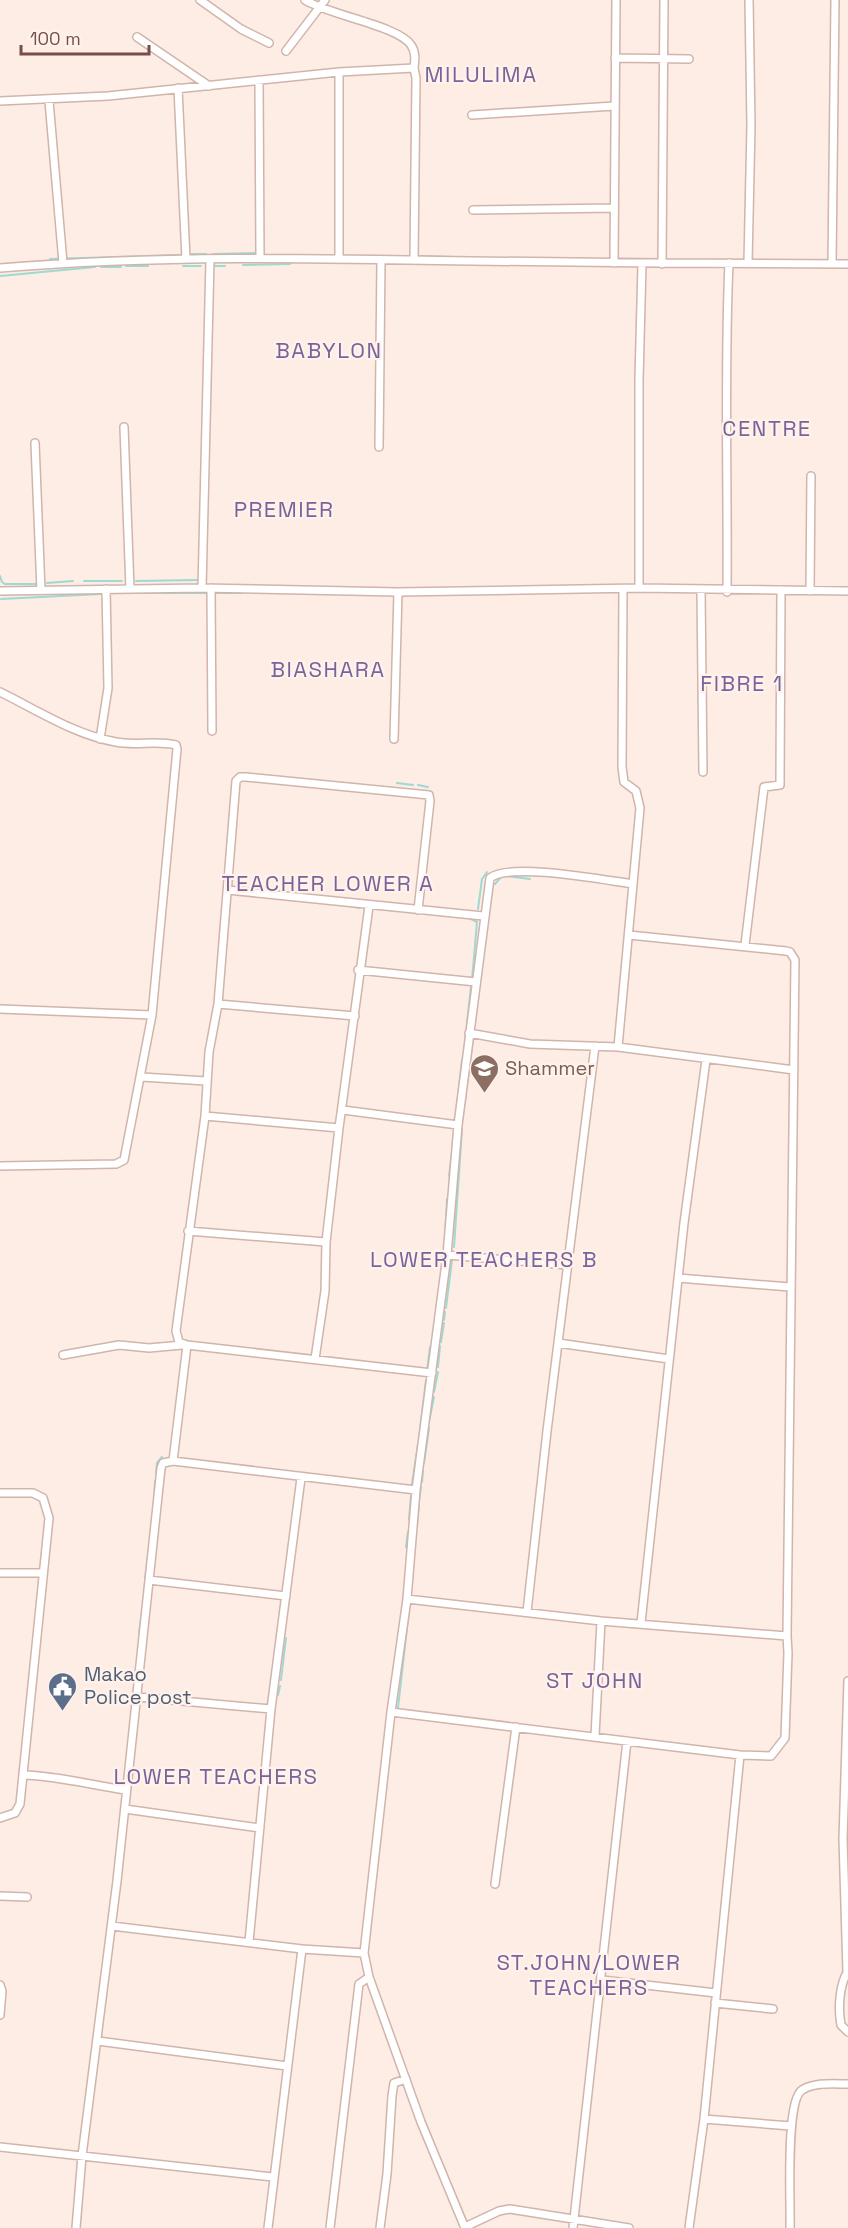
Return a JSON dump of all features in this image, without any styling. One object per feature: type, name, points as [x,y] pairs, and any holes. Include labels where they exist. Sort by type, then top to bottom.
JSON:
[{"type":"street","points":[[200,0],[241,29],[269,43]]},
{"type":"street","points":[[305,0],[319,9],[392,32],[411,44],[415,55],[414,260]]},
{"type":"street","points":[[286,51],[325,0]]},
{"type":"street","points":[[614,263],[616,0]]},
{"type":"street","points":[[662,264],[664,0]]},
{"type":"street","points":[[748,263],[751,125],[749,0]]},
{"type":"street","points":[[832,264],[835,0]]},
{"type":"street","points":[[137,37],[209,86]]},
{"type":"street","points":[[615,58],[689,59]]},
{"type":"street","points":[[0,101],[49,101],[339,72],[414,68]]},
{"type":"street","points":[[339,72],[339,259]]},
{"type":"street","points":[[259,80],[260,257]]},
{"type":"street","points":[[178,88],[186,259]]},
{"type":"street","points":[[49,101],[63,263]]},
{"type":"street","points":[[472,115],[614,106]]},
{"type":"street","points":[[473,210],[614,208]]},
{"type":"street","points":[[0,268],[63,263],[260,257],[642,264],[848,264]]},
{"type":"street","points":[[202,588],[210,260]]},
{"type":"street","points":[[379,447],[381,260]]},
{"type":"street","points":[[727,592],[729,473],[725,346],[729,263]]},
{"type":"street","points":[[639,588],[639,380],[642,264]]},
{"type":"street","points":[[124,427],[130,589]]},
{"type":"street","points":[[35,443],[41,590]]},
{"type":"street","points":[[810,591],[811,476]]},
{"type":"street","points":[[0,591],[202,588],[398,591],[639,588],[727,592],[848,591]]},
{"type":"street","points":[[211,588],[212,731]]},
{"type":"street","points":[[100,739],[108,688],[106,589]]},
{"type":"street","points":[[618,1047],[640,808],[636,791],[624,782],[622,766],[623,589]]},
{"type":"street","points":[[745,945],[764,787],[780,785],[781,590]]},
{"type":"street","points":[[394,739],[398,591]]},
{"type":"street","points":[[701,591],[703,772]]},
{"type":"street","points":[[0,692],[100,739],[119,743],[167,742],[176,745],[177,749],[152,1015],[126,1155],[121,1163],[0,1166]]},
{"type":"street","points":[[173,1461],[185,1345],[176,1331],[205,1116],[206,1081],[218,1004],[236,781],[240,777],[429,795],[418,909]]},
{"type":"street","points":[[629,2228],[574,2225],[510,2210],[499,2211],[465,2228],[405,2079],[369,1977],[364,1953],[391,1712],[407,1599],[416,1490],[447,1255],[458,1125],[483,916],[490,878],[504,871],[633,884]]},
{"type":"street","points":[[228,890],[483,916]]},
{"type":"street","points":[[315,1359],[325,1291],[326,1242],[339,1128],[355,1016],[358,970],[369,906]]},
{"type":"street","points":[[391,1712],[740,1755],[771,1755],[784,1738],[796,985],[793,956],[786,951],[745,945],[629,935]]},
{"type":"street","points":[[358,970],[476,982]]},
{"type":"street","points":[[218,1004],[355,1016]]},
{"type":"street","points":[[0,1009],[152,1015]]},
{"type":"street","points":[[470,1033],[530,1044],[618,1047],[794,1070]]},
{"type":"street","points":[[527,1612],[595,1046]]},
{"type":"street","points":[[641,1623],[678,1278],[706,1060]]},
{"type":"street","points":[[142,1077],[206,1081]]},
{"type":"street","points":[[343,1110],[458,1125]]},
{"type":"street","points":[[205,1116],[339,1128]]},
{"type":"street","points":[[188,1231],[326,1242]]},
{"type":"street","points":[[447,1255],[567,1265]]},
{"type":"street","points":[[678,1278],[790,1287]]},
{"type":"street","points":[[558,1343],[669,1359]]},
{"type":"street","points":[[63,1355],[119,1345],[149,1348],[185,1345],[432,1373]]},
{"type":"street","points":[[76,2228],[82,2156],[98,2041],[138,1697],[161,1468],[164,1463],[173,1461],[416,1490]]},
{"type":"street","points":[[249,1942],[271,1709],[301,1478]]},
{"type":"street","points":[[0,1493],[33,1493],[43,1498],[50,1518],[42,1573],[20,1804],[15,1813],[0,1818]]},
{"type":"street","points":[[0,1573],[42,1573]]},
{"type":"street","points":[[149,1580],[286,1596]]},
{"type":"street","points":[[407,1599],[601,1621],[787,1636]]},
{"type":"street","points":[[595,1736],[601,1621]]},
{"type":"street","points":[[848,1681],[847,1972],[839,2013],[841,2025],[848,2032]]},
{"type":"street","points":[[138,1697],[271,1709]]},
{"type":"street","points":[[495,1884],[516,1728]]},
{"type":"street","points":[[574,2225],[627,1741]]},
{"type":"street","points":[[689,2228],[704,2119],[740,1755]]},
{"type":"street","points":[[24,1775],[54,1776],[65,1782],[126,1790]]},
{"type":"street","points":[[125,1809],[260,1828]]},
{"type":"street","points":[[0,1896],[27,1898]]},
{"type":"street","points":[[112,1926],[302,1949],[364,1953]]},
{"type":"street","points":[[268,2228],[302,1949]]},
{"type":"street","points":[[330,2228],[359,1984],[369,1977]]},
{"type":"street","points":[[602,1980],[717,1993]]},
{"type":"street","points":[[0,1985],[2,1991],[0,2015]]},
{"type":"street","points":[[716,2003],[773,2009]]},
{"type":"street","points":[[98,2041],[287,2066]]},
{"type":"street","points":[[380,2228],[394,2083],[405,2079]]},
{"type":"street","points":[[790,2228],[791,2126],[795,2097],[801,2090],[821,2084],[848,2084]]},
{"type":"street","points":[[704,2119],[791,2126]]},
{"type":"street","points":[[0,2147],[273,2177]]},
{"type":"waterway","points":[[213,254],[256,253]]},
{"type":"waterway","points":[[191,254],[206,254]]},
{"type":"waterway","points":[[50,259],[182,255]]},
{"type":"waterway","points":[[243,265],[290,264]]},
{"type":"waterway","points":[[126,266],[148,266]]},
{"type":"waterway","points":[[183,266],[201,266]]},
{"type":"waterway","points":[[215,266],[225,266]]},
{"type":"waterway","points":[[0,276],[95,267]]},
{"type":"waterway","points":[[101,267],[121,267]]},
{"type":"waterway","points":[[0,576],[5,584],[37,584]]},
{"type":"waterway","points":[[136,581],[198,580]]},
{"type":"waterway","points":[[47,583],[73,581]]},
{"type":"waterway","points":[[84,581],[122,581]]},
{"type":"waterway","points":[[113,593],[206,593]]},
{"type":"waterway","points":[[216,593],[241,593]]},
{"type":"waterway","points":[[1,599],[101,594]]},
{"type":"waterway","points":[[397,783],[413,785]]},
{"type":"waterway","points":[[418,785],[428,787]]},
{"type":"waterway","points":[[478,909],[482,879],[487,872]]},
{"type":"waterway","points":[[507,876],[530,879]]},
{"type":"waterway","points":[[495,884],[501,877]]},
{"type":"waterway","points":[[346,905],[359,908]]},
{"type":"waterway","points":[[375,909],[384,909]]},
{"type":"waterway","points":[[467,917],[477,922],[472,980]]},
{"type":"waterway","points":[[464,1051],[471,987]]},
{"type":"waterway","points":[[474,1030],[478,994]]},
{"type":"waterway","points":[[467,1085],[473,1039]]},
{"type":"waterway","points":[[456,1114],[462,1060]]},
{"type":"waterway","points":[[462,1120],[466,1094]]},
{"type":"waterway","points":[[449,1176],[455,1129]]},
{"type":"waterway","points":[[454,1247],[462,1129]]},
{"type":"waterway","points":[[445,1238],[447,1199]]},
{"type":"waterway","points":[[446,1308],[452,1260]]},
{"type":"waterway","points":[[444,1320],[445,1312]]},
{"type":"waterway","points":[[441,1342],[444,1323]]},
{"type":"waterway","points":[[438,1367],[440,1346]]},
{"type":"waterway","points":[[427,1371],[430,1347]]},
{"type":"waterway","points":[[434,1392],[438,1372]]},
{"type":"waterway","points":[[419,1438],[426,1380]]},
{"type":"waterway","points":[[429,1422],[434,1397]]},
{"type":"waterway","points":[[424,1463],[429,1428]]},
{"type":"waterway","points":[[412,1484],[418,1444]]},
{"type":"waterway","points":[[156,1473],[157,1463],[162,1457]]},
{"type":"waterway","points":[[422,1482],[423,1471]]},
{"type":"waterway","points":[[154,1506],[155,1481]]},
{"type":"waterway","points":[[419,1500],[421,1487]]},
{"type":"waterway","points":[[409,1519],[411,1496]]},
{"type":"waterway","points":[[417,1527],[419,1505]]},
{"type":"waterway","points":[[406,1547],[408,1532]]},
{"type":"waterway","points":[[413,1561],[416,1534]]},
{"type":"waterway","points":[[145,1579],[148,1555]]},
{"type":"waterway","points":[[144,1593],[145,1583]]},
{"type":"waterway","points":[[411,1584],[411,1594]]},
{"type":"waterway","points":[[139,1633],[144,1599]]},
{"type":"waterway","points":[[398,1708],[409,1610]]},
{"type":"waterway","points":[[281,1680],[286,1638]]},
{"type":"waterway","points":[[278,1695],[280,1686]]},
{"type":"place","name":"Shammer","points":[[484,1094]]},
{"type":"place","name":"Makao Police post","points":[[63,1712]]},
{"type":"district","name":"MILULIMA","points":[[481,74]]},
{"type":"district","name":"BABYLON","points":[[329,350]]},
{"type":"district","name":"CENTRE","points":[[767,428]]},
{"type":"district","name":"PREMIER","points":[[284,509]]},
{"type":"district","name":"BIASHARA","points":[[328,669]]},
{"type":"district","name":"FIBRE 1","points":[[742,683]]},
{"type":"district","name":"TEACHER LOWER A","points":[[328,883]]},
{"type":"district","name":"LOWER TEACHERS B","points":[[484,1259]]},
{"type":"district","name":"ST JOHN","points":[[595,1680]]},
{"type":"district","name":"LOWER TEACHERS","points":[[216,1776]]},
{"type":"district","name":"ST.JOHN/LOWER TEACHERS","points":[[589,1974]]}]
